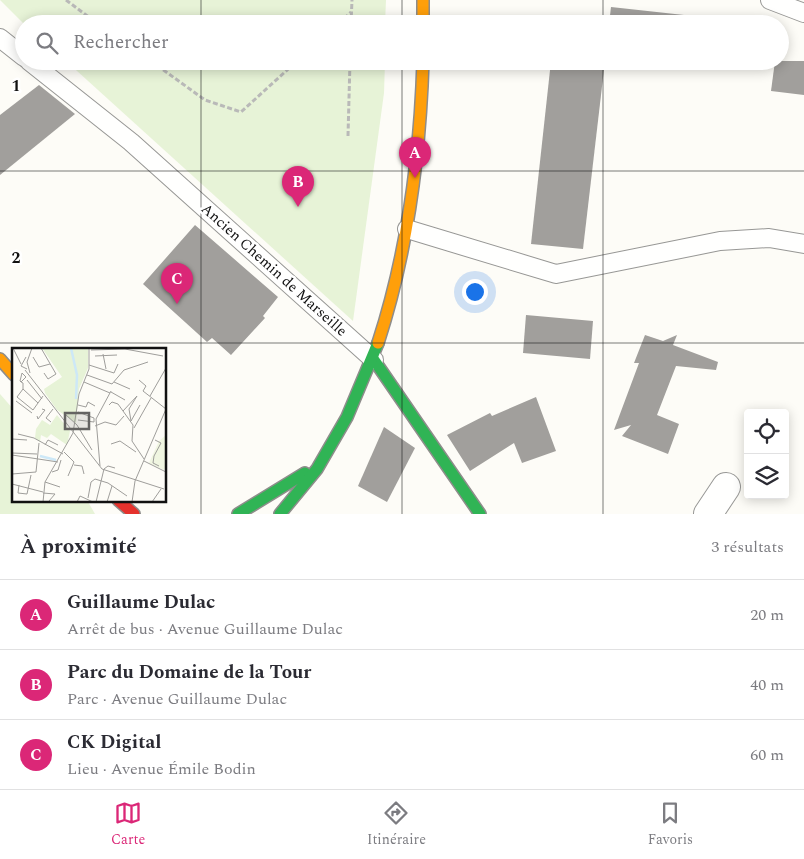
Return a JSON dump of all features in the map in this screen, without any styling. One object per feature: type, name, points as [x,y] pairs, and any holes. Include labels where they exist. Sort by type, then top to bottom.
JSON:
[{"type":"main road","points":[[423,0],[423,15]]},
{"type":"main road","points":[[280,514],[296,497],[319,464],[374,360],[391,302],[407,229],[423,102],[423,70]]},
{"type":"main road","points":[[0,359],[12,373]]},
{"type":"main road","name":"Ancien Chemin de Marseille","points":[[374,360],[480,514]]},
{"type":"main road","points":[[310,498],[319,464]]},
{"type":"main road","points":[[238,514],[319,464]]},
{"type":"main road","points":[[117,502],[121,514]]},
{"type":"main road","points":[[119,502],[134,514]]},
{"type":"street","points":[[708,514],[726,487]]},
{"type":"lane","points":[[770,0],[804,13]]},
{"type":"lane","points":[[0,38],[15,50]]},
{"type":"lane","name":"Ancien Chemin de Marseille","points":[[40,70],[131,142],[374,360]]},
{"type":"lane","points":[[407,229],[556,274],[720,241],[769,238],[804,244]]},
{"type":"path","points":[[66,0],[86,15]]},
{"type":"path","points":[[349,15],[352,12],[352,0]]},
{"type":"path","points":[[163,70],[205,100],[241,112],[287,70]]},
{"type":"path","points":[[348,136],[350,70]]},
{"type":"green space","points":[[0,0],[386,0],[385,15],[15,15]]},
{"type":"green space","points":[[76,70],[385,70],[384,93],[353,321]]},
{"type":"green space","points":[[0,394],[12,408],[12,502],[88,502],[95,514],[0,514]]},
{"type":"building","points":[[611,7],[684,15],[610,15]]},
{"type":"building","points":[[789,61],[804,61],[804,95],[771,91],[774,70],[789,70]]},
{"type":"building","points":[[550,70],[604,70],[583,249],[531,244]]},
{"type":"building","points":[[39,85],[75,114],[0,175],[0,115]]},
{"type":"building","points":[[195,225],[278,297],[263,316],[265,318],[231,355],[212,338],[207,342],[143,284]]},
{"type":"building","points":[[526,315],[593,321],[590,359],[523,353]]},
{"type":"building","points":[[645,335],[663,341],[677,335],[673,345],[718,362],[716,370],[676,366],[657,415],[679,424],[668,454],[622,436],[631,425],[614,430],[639,363],[634,363]]},
{"type":"building","points":[[536,397],[556,451],[522,463],[514,443],[470,471],[447,435],[490,413],[492,416]]},
{"type":"building","points":[[384,427],[415,448],[387,502],[358,486]]},
{"type":"traffic: fast","points":[[280,514],[317,469],[347,417],[378,343]]},
{"type":"traffic: fast","points":[[374,360],[480,514]]},
{"type":"traffic: fast","points":[[238,514],[305,473]]},
{"type":"traffic: slow","points":[[423,0],[423,15]]},
{"type":"traffic: slow","points":[[378,343],[397,274],[411,204],[419,133],[422,70]]},
{"type":"traffic: slow","points":[[0,359],[12,373]]},
{"type":"traffic: jam","points":[[120,502],[134,514]]},
{"type":"place","name":"Guillaume Dulac","points":[[415,178]]},
{"type":"place","name":"Parc du Domaine de la Tour","points":[[298,207]]},
{"type":"place","name":"CK Digital","points":[[177,304]]}]
